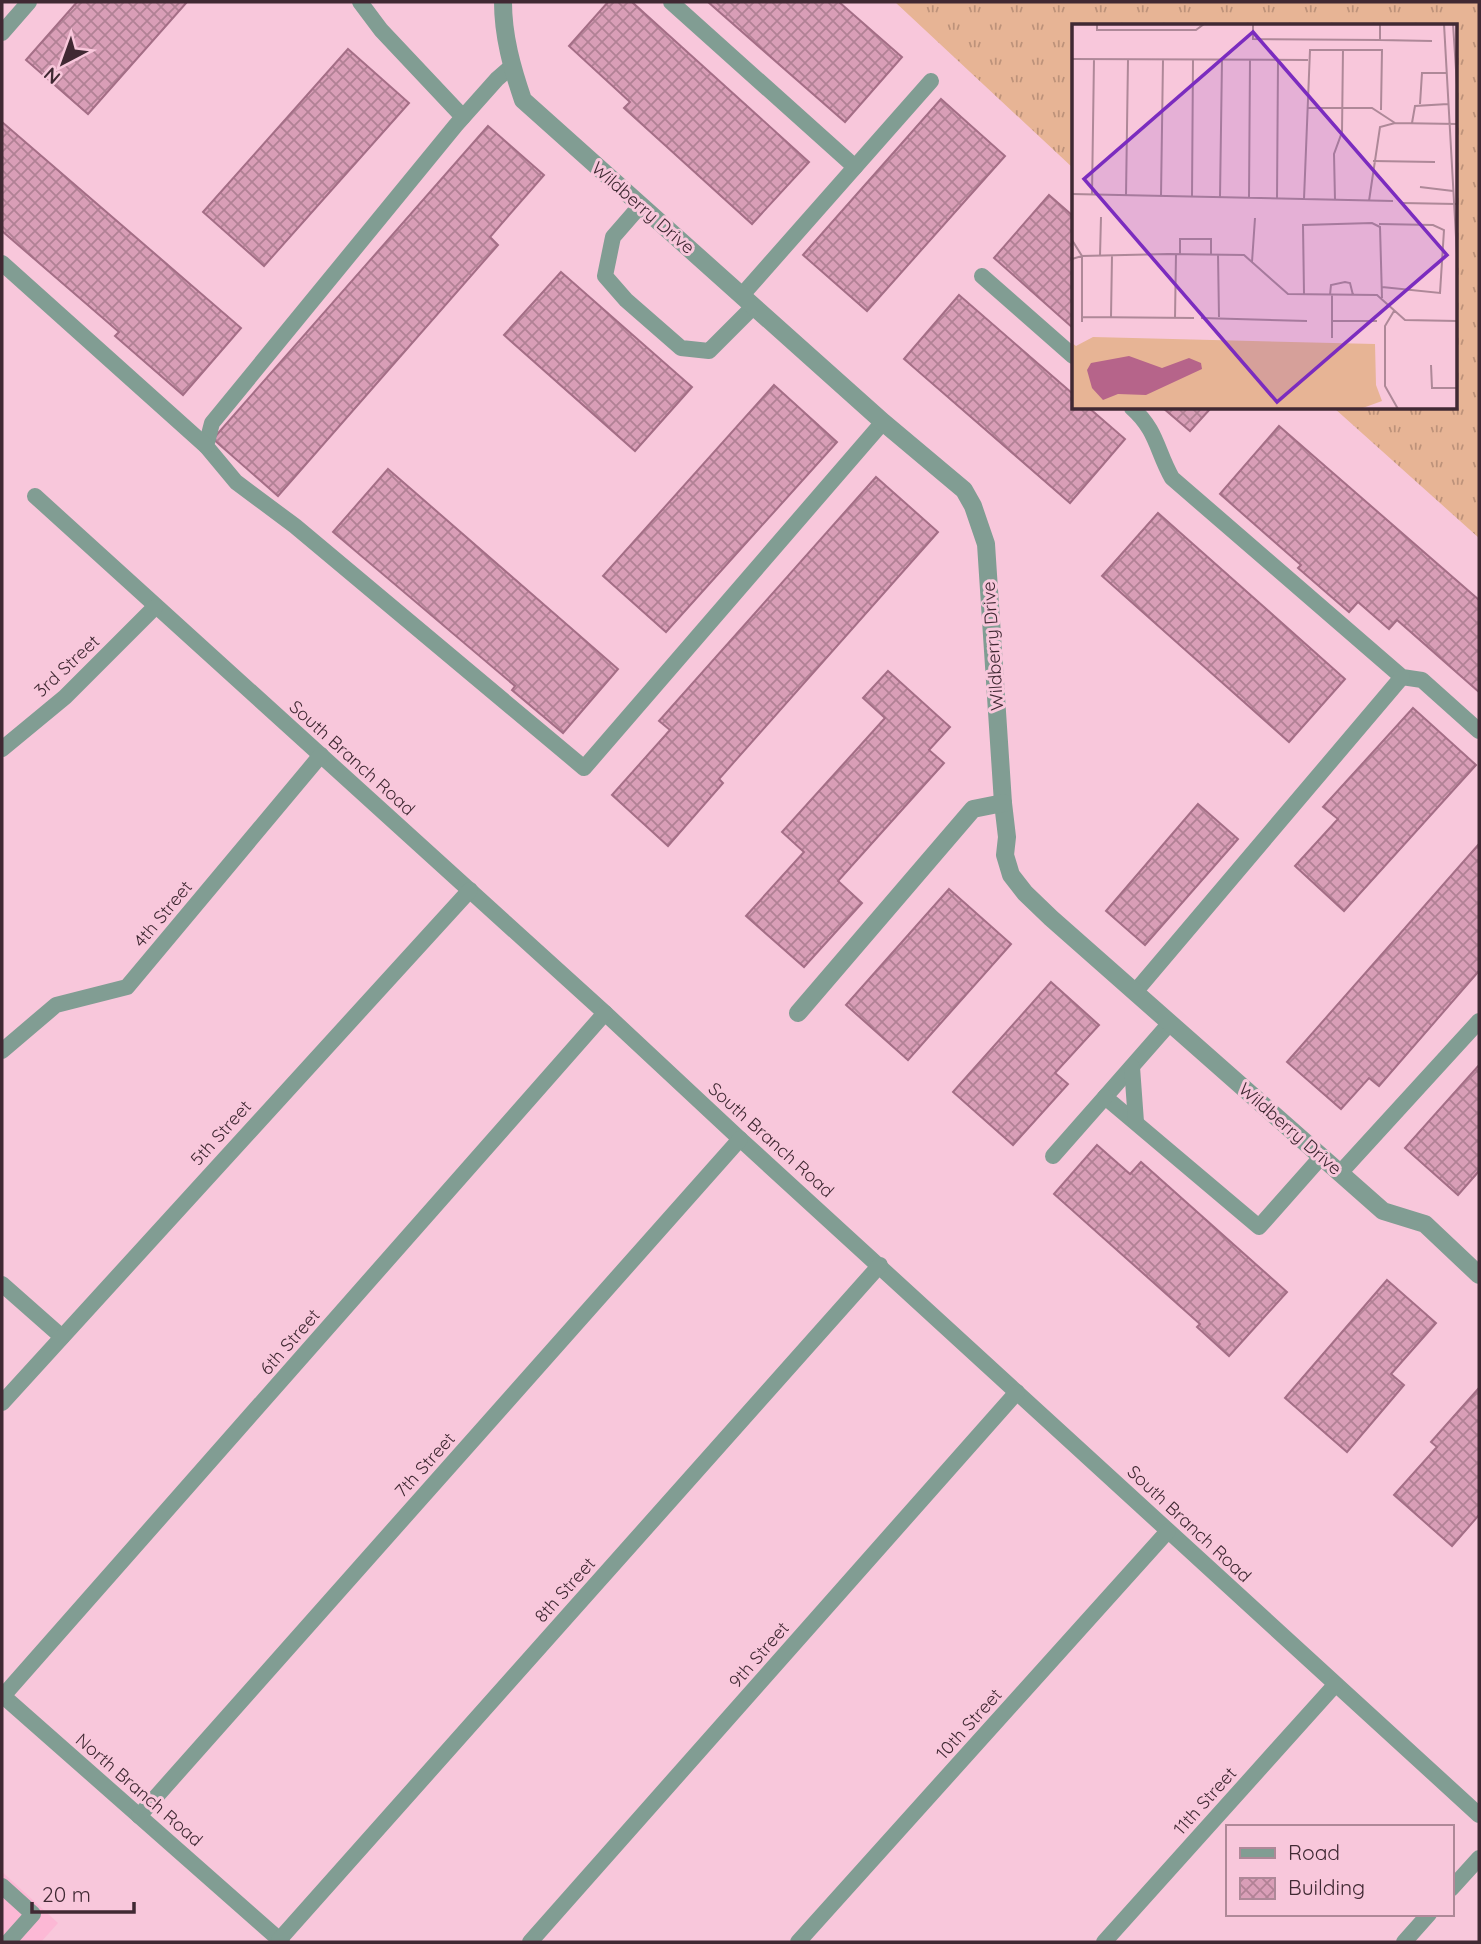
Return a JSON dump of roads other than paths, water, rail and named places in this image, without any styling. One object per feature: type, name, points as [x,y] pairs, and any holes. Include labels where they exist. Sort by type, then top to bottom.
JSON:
[{"type":"street","name":"Wildberry Drive","points":[[503,2],[503,23],[523,100],[883,422],[964,490],[973,506],[986,544],[1007,837],[1005,855],[1011,875],[1025,893],[1383,1211],[1425,1224],[1479,1275]]},
{"type":"street","points":[[798,1013],[973,809],[1003,803]]},
{"type":"lane","points":[[2,33],[29,2]]},
{"type":"lane","points":[[360,2],[381,30],[463,117]]},
{"type":"lane","points":[[671,2],[855,167]]},
{"type":"lane","points":[[206,446],[212,423],[463,117],[512,66]]},
{"type":"lane","points":[[640,206],[613,237],[605,276],[626,300],[681,348],[709,351],[855,167],[931,81]]},
{"type":"lane","points":[[2,262],[206,446],[236,482],[295,526],[584,768],[883,422]]},
{"type":"lane","points":[[982,276],[1072,355]]},
{"type":"lane","points":[[1134,410],[1143,417],[1157,440],[1163,462],[1172,478],[1402,677],[1422,680],[1479,731]]},
{"type":"lane","name":"South Branch Road","points":[[34,496],[606,1013],[740,1139],[1479,1815]]},
{"type":"lane","name":"3rd Street","points":[[2,749],[65,697],[155,607]]},
{"type":"lane","points":[[1135,992],[1402,677]]},
{"type":"lane","name":"4th Street","points":[[2,1051],[56,1005],[127,987],[321,755]]},
{"type":"lane","name":"5th Street","points":[[2,1403],[470,890]]},
{"type":"lane","name":"6th Street","points":[[2,1695],[606,1013]]},
{"type":"lane","points":[[1340,1173],[1479,1021]]},
{"type":"lane","points":[[1053,1156],[1170,1023]]},
{"type":"lane","points":[[1132,1067],[1136,1122]]},
{"type":"lane","points":[[1105,1097],[1259,1227],[1322,1156]]},
{"type":"lane","name":"7th Street","points":[[139,1816],[740,1139]]},
{"type":"lane","name":"8th Street","points":[[281,1941],[880,1265]]},
{"type":"lane","points":[[2,1284],[62,1337]]},
{"type":"lane","name":"9th Street","points":[[530,1942],[1017,1392]]},
{"type":"lane","name":"10th Street","points":[[798,1942],[1168,1531]]},
{"type":"lane","name":"11th Street","points":[[1104,1942],[1335,1685]]},
{"type":"lane","name":"North Branch Road","points":[[2,1695],[281,1941]]},
{"type":"lane","points":[[1453,1887],[1479,1858]]},
{"type":"lane","points":[[2,1886],[33,1914],[8,1942]]},
{"type":"lane","points":[[1404,1942],[1427,1916]]}]
